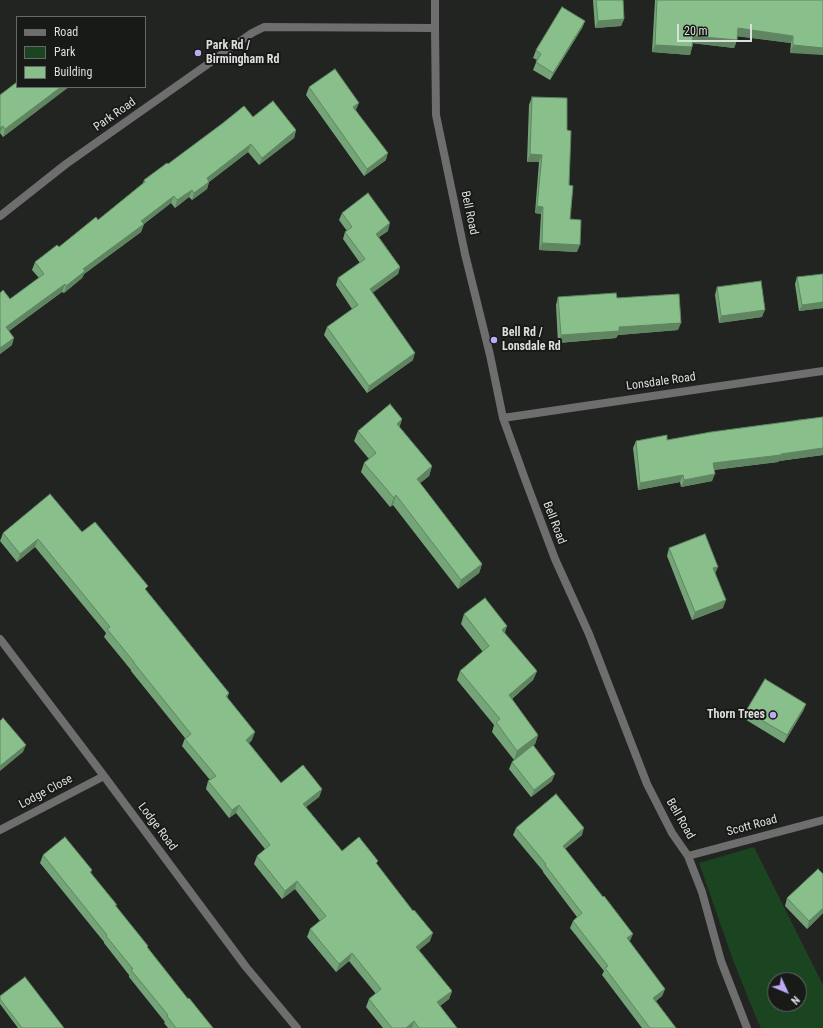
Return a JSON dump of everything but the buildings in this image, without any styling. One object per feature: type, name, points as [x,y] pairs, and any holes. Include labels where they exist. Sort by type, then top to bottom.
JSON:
[{"type":"street","name":"Bell Road","points":[[435,0],[436,115],[503,418],[555,559],[589,634],[647,784],[672,833],[688,856],[702,892],[721,961],[747,1028]]},
{"type":"street","name":"Park Road","points":[[0,216],[66,164],[252,33],[264,27],[435,28]]},
{"type":"street","name":"Lonsdale Road","points":[[503,418],[823,371]]},
{"type":"street","name":"Lodge Road","points":[[0,638],[246,967],[297,1028]]},
{"type":"street","name":"Lodge Close","points":[[0,830],[104,776]]},
{"type":"street","name":"Scott Road","points":[[688,856],[823,820]]},
{"type":"green space","points":[[754,847],[823,985],[823,1028],[761,1028],[733,960],[699,863]]},
{"type":"place","name":"Park Rd / Birmingham Rd","points":[[198,53]]},
{"type":"place","name":"Bell Rd / Lonsdale Rd","points":[[494,340]]},
{"type":"place","name":"Thorn Trees","points":[[773,715]]}]
